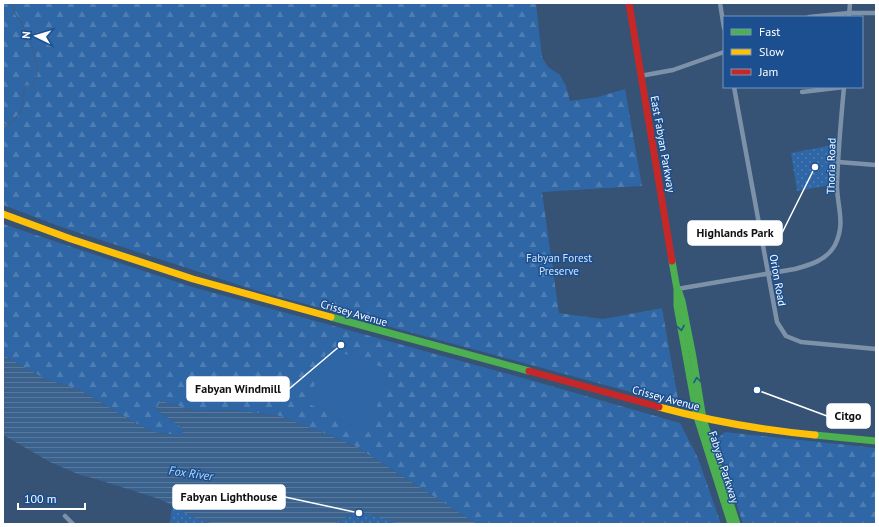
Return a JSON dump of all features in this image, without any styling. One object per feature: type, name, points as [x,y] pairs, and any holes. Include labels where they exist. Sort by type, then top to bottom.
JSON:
[{"type":"main road","name":"East Fabyan Parkway","points":[[628,3],[677,289],[684,308],[693,357],[700,418]]},
{"type":"main road","name":"Crissey Avenue","points":[[3,214],[71,239],[193,279],[700,418],[797,434],[876,441]]},
{"type":"main road","name":"Fabyan Parkway","points":[[700,418],[724,492],[737,524]]},
{"type":"main road","name":"Fabyan Parkway","points":[[724,492],[731,524]]},
{"type":"street","points":[[720,3],[723,22]]},
{"type":"street","points":[[849,15],[850,3]]},
{"type":"street","points":[[829,16],[876,13]]},
{"type":"street","points":[[640,76],[673,70],[723,52]]},
{"type":"street","name":"Orion Road","points":[[734,88],[777,322],[786,336],[801,342],[876,349]]},
{"type":"street","points":[[802,92],[836,88]]},
{"type":"street","name":"Thoria Road","points":[[677,289],[768,274],[811,265],[823,258],[834,246],[840,234],[841,225],[837,187],[844,88]]},
{"type":"street","points":[[838,162],[876,165]]},
{"type":"street","points":[[65,516],[73,524]]},
{"type":"green space","name":"Fabyan Forest Preserve","points":[[3,3],[536,3],[542,57],[548,67],[560,75],[566,86],[570,101],[598,97],[625,89],[642,186],[542,192],[559,313],[603,319],[662,308],[679,405],[261,292],[64,228],[3,205]]},
{"type":"green space","points":[[838,144],[835,182],[826,186],[797,191],[791,153]]},
{"type":"green space","points":[[3,224],[189,286],[680,423],[698,458],[721,524],[477,524],[355,446],[280,416],[234,410],[196,411],[161,401],[156,409],[182,428],[183,436],[154,432],[137,424],[78,389],[45,379],[3,355]]},
{"type":"green space","points":[[328,348],[390,370],[367,434],[308,403]]},
{"type":"green space","points":[[725,432],[876,448],[876,524],[743,524],[716,440]]},
{"type":"green space","points":[[172,505],[193,516],[217,524],[170,524]]},
{"type":"green space","points":[[359,511],[399,523],[400,524],[333,524]]},
{"type":"water","name":"Fox River","points":[[3,355],[45,379],[78,389],[137,424],[154,432],[183,436],[182,428],[156,409],[161,401],[196,411],[234,410],[280,416],[355,446],[477,524],[400,524],[359,511],[333,524],[217,524],[203,521],[159,499],[80,475],[50,462],[3,435]]},
{"type":"waterway","points":[[3,123],[8,126],[20,113],[25,86],[32,86],[37,73],[37,65],[33,47],[15,13],[13,3]]},
{"type":"traffic: fast","points":[[672,261],[677,289],[677,306],[697,417],[731,524]]},
{"type":"traffic: fast","points":[[679,292],[693,357],[703,419],[737,524]]},
{"type":"traffic: fast","points":[[331,317],[529,371]]},
{"type":"traffic: fast","points":[[815,435],[876,441]]},
{"type":"traffic: slow","points":[[3,214],[71,239],[193,279],[331,317]]},
{"type":"traffic: slow","points":[[659,407],[697,417],[815,435]]},
{"type":"traffic: jam","points":[[629,3],[672,261]]},
{"type":"traffic: jam","points":[[529,371],[659,407]]},
{"type":"place","name":"Highlands Park","points":[[815,167]]},
{"type":"place","name":"Fabyan Windmill","points":[[341,345]]},
{"type":"place","name":"Citgo","points":[[757,390]]},
{"type":"place","name":"Fabyan Lighthouse","points":[[359,513]]}]
